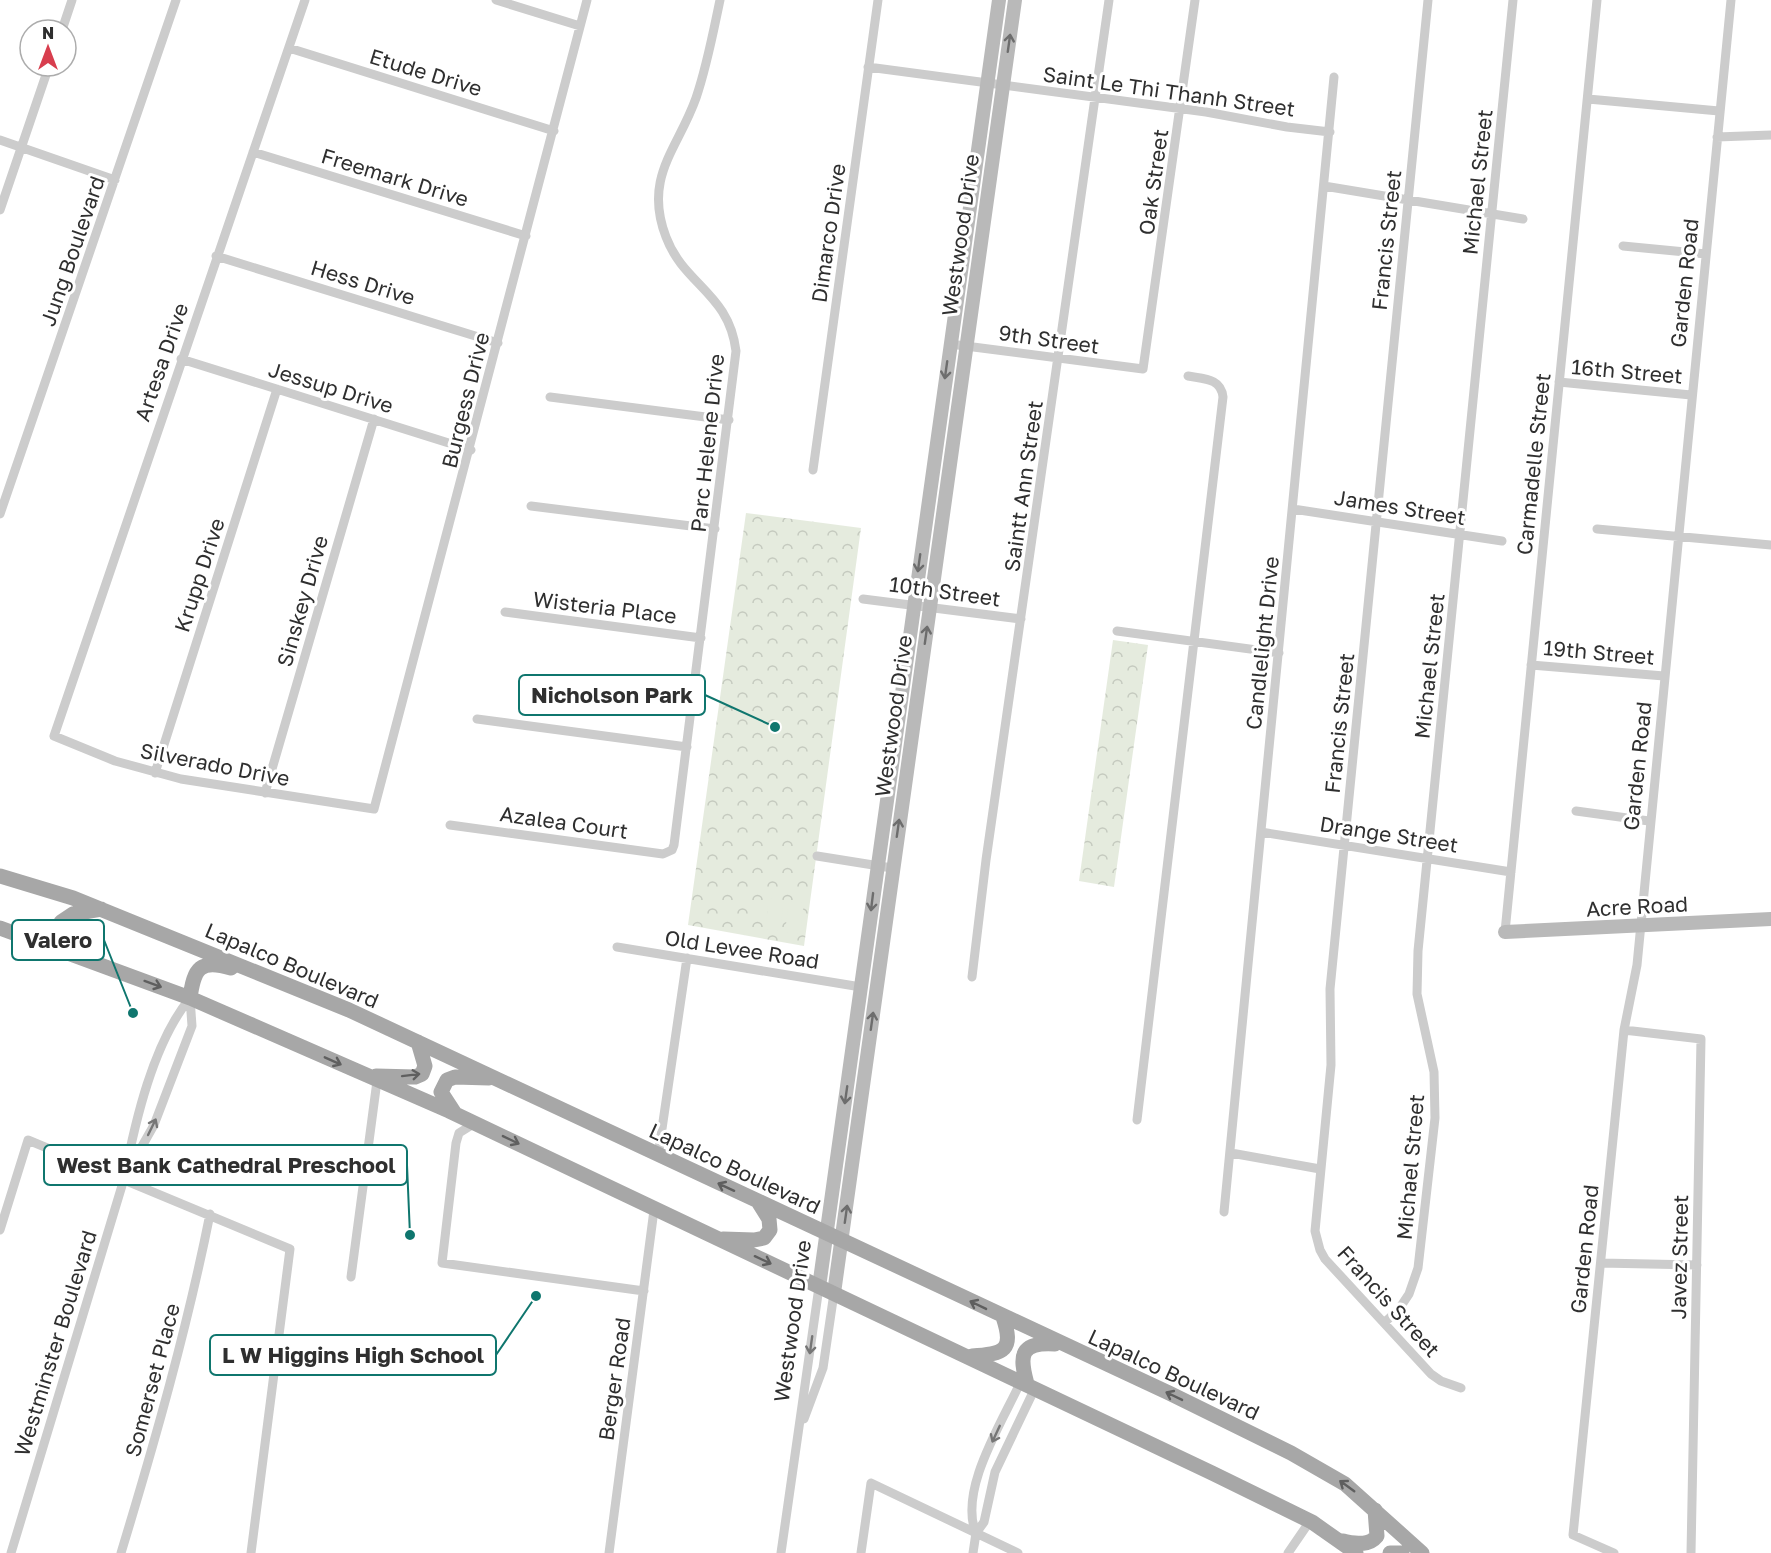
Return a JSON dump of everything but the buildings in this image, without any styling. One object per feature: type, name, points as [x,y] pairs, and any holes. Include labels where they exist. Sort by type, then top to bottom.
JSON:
[{"type":"main road","name":"Lapalco Boulevard","points":[[0,876],[22,880],[102,909],[292,987],[418,1042],[1291,1453],[1345,1484],[1422,1553]]},
{"type":"main road","points":[[66,953],[60,936],[61,922],[73,914],[102,909]]},
{"type":"main road","points":[[0,928],[190,998],[475,1123],[654,1210],[1028,1384],[1310,1521],[1356,1553]]},
{"type":"main road","points":[[190,998],[195,972],[212,964],[292,987]]},
{"type":"main road","points":[[372,1078],[414,1077],[422,1074],[425,1066],[418,1042]]},
{"type":"main road","points":[[457,1115],[441,1092],[447,1080],[455,1077],[495,1078]]},
{"type":"main road","points":[[714,1238],[754,1240],[764,1238],[770,1230],[769,1219],[759,1202]]},
{"type":"main road","points":[[969,1356],[998,1354],[1007,1346],[1009,1335],[1003,1317]]},
{"type":"main road","points":[[1028,1384],[1021,1362],[1024,1351],[1040,1343],[1061,1344]]},
{"type":"main road","points":[[1339,1541],[1365,1544],[1373,1541],[1377,1536],[1376,1510]]},
{"type":"main road","points":[[1390,1553],[1402,1553]]},
{"type":"street","points":[[66,18],[72,0]]},
{"type":"street","name":"Jung Boulevard","points":[[0,514],[176,0]]},
{"type":"street","name":"Artesa Drive","points":[[54,736],[305,0]]},
{"type":"street","points":[[496,0],[580,26]]},
{"type":"street","name":"Burgess Drive","points":[[374,809],[471,450],[587,0]]},
{"type":"street","name":"Parc Helene Drive","points":[[672,850],[736,364],[734,335],[713,297],[694,279],[672,250],[665,236],[659,204],[662,173],[699,88],[720,0]]},
{"type":"street","name":"Dimarco Drive","points":[[813,470],[878,0]]},
{"type":"street","name":"Westwood Drive","points":[[781,1553],[999,0]]},
{"type":"street","name":"Westwood Drive","points":[[798,1435],[823,1368],[1015,0]]},
{"type":"street","name":"Saintt Ann Street","points":[[972,977],[986,860],[1060,359],[1109,0]]},
{"type":"street","name":"Oak Street","points":[[1143,369],[1195,0]]},
{"type":"street","name":"Francis Street","points":[[1428,0],[1330,989],[1330,1065],[1315,1231],[1320,1250],[1431,1374],[1441,1381],[1461,1388]]},
{"type":"street","name":"Michael Street","points":[[1384,1323],[1399,1309],[1409,1294],[1419,1268],[1434,1129],[1434,1072],[1417,994],[1428,858],[1513,0]]},
{"type":"street","name":"Carmadelle Street","points":[[1505,932],[1597,0]]},
{"type":"street","name":"Garden Road","points":[[1614,1553],[1573,1535],[1624,1030],[1637,966],[1649,821],[1731,0]]},
{"type":"street","name":"Etude Drive","points":[[289,48],[554,131]]},
{"type":"street","name":"Saint Le Thi Thanh Street","points":[[868,67],[1181,109],[1330,132]]},
{"type":"street","name":"Candlelight Drive","points":[[1224,1212],[1334,77]]},
{"type":"street","points":[[0,210],[45,78]]},
{"type":"street","points":[[1588,99],[1719,111]]},
{"type":"street","points":[[1717,137],[1771,135]]},
{"type":"street","points":[[0,140],[115,180]]},
{"type":"street","name":"Freemark Drive","points":[[253,152],[526,236]]},
{"type":"street","points":[[1324,186],[1523,219]]},
{"type":"street","points":[[1623,246],[1706,254]]},
{"type":"street","name":"Hess Drive","points":[[216,256],[498,343]]},
{"type":"street","name":"9th Street","points":[[950,344],[1143,369]]},
{"type":"street","name":"Jessup Drive","points":[[181,359],[471,450]]},
{"type":"street","points":[[1137,1120],[1223,397],[1221,388],[1214,381],[1188,376]]},
{"type":"street","name":"16th Street","points":[[1559,382],[1691,395]]},
{"type":"street","name":"Krupp Drive","points":[[155,772],[278,389]]},
{"type":"street","points":[[550,397],[729,420]]},
{"type":"street","name":"Sinskey Drive","points":[[265,793],[374,419]]},
{"type":"street","points":[[531,506],[715,529]]},
{"type":"street","name":"James Street","points":[[1293,509],[1502,541]]},
{"type":"street","points":[[1597,529],[1771,545]]},
{"type":"street","name":"10th Street","points":[[863,599],[1021,619]]},
{"type":"street","name":"Wisteria Place","points":[[505,612],[701,638]]},
{"type":"street","points":[[1117,631],[1279,653]]},
{"type":"street","name":"19th Street","points":[[1531,664],[1664,676]]},
{"type":"street","points":[[477,719],[687,747]]},
{"type":"street","name":"Silverado Drive","points":[[54,736],[115,761],[155,772],[265,793],[374,809]]},
{"type":"street","points":[[1576,811],[1649,821]]},
{"type":"street","name":"Azalea Court","points":[[450,825],[663,854],[672,850]]},
{"type":"street","name":"Drange Street","points":[[1261,832],[1510,872]]},
{"type":"street","points":[[817,856],[892,868]]},
{"type":"street","name":"Acre Road","points":[[1505,932],[1771,919]]},
{"type":"street","name":"Old Levee Road","points":[[617,947],[861,987]]},
{"type":"street","points":[[658,1156],[687,958]]},
{"type":"street","name":"Westminster Boulevard","points":[[124,1179],[154,1125],[192,1026],[190,998]]},
{"type":"street","name":"Westminster Boulevard","points":[[11,1553],[124,1179],[136,1118],[174,1017],[190,998]]},
{"type":"street","name":"Javez Street","points":[[1624,1030],[1701,1038],[1691,1553]]},
{"type":"street","points":[[351,1277],[372,1078]]},
{"type":"street","points":[[475,1123],[459,1133],[456,1143],[442,1263],[644,1291]]},
{"type":"street","points":[[0,1230],[28,1140],[290,1249],[251,1553]]},
{"type":"street","points":[[1231,1153],[1320,1169]]},
{"type":"street","name":"Berger Road","points":[[609,1553],[654,1210]]},
{"type":"street","name":"Somerset Place","points":[[121,1553],[164,1408],[195,1292],[210,1214]]},
{"type":"street","points":[[1601,1263],[1696,1265]]},
{"type":"street","points":[[973,1553],[976,1533],[971,1516],[976,1482],[1028,1384]]},
{"type":"street","points":[[976,1533],[984,1522],[995,1472],[1028,1384]]},
{"type":"street","points":[[861,1553],[871,1484],[1018,1553]]},
{"type":"street","points":[[1288,1553],[1310,1521]]},
{"type":"green space","points":[[746,513],[861,528],[804,946],[688,925]]},
{"type":"green space","points":[[1113,640],[1148,645],[1114,887],[1079,881]]},
{"type":"green space","points":[[769,898],[784,900],[780,931],[765,929]]},
{"type":"green space","points":[[789,901],[804,903],[800,934],[785,932]]},
{"type":"place","name":"Nicholson Park","points":[[775,727]]},
{"type":"place","name":"Valero","points":[[133,1013]]},
{"type":"place","name":"West Bank Cathedral Preschool","points":[[410,1235]]},
{"type":"place","name":"L W Higgins High School","points":[[536,1296]]}]
